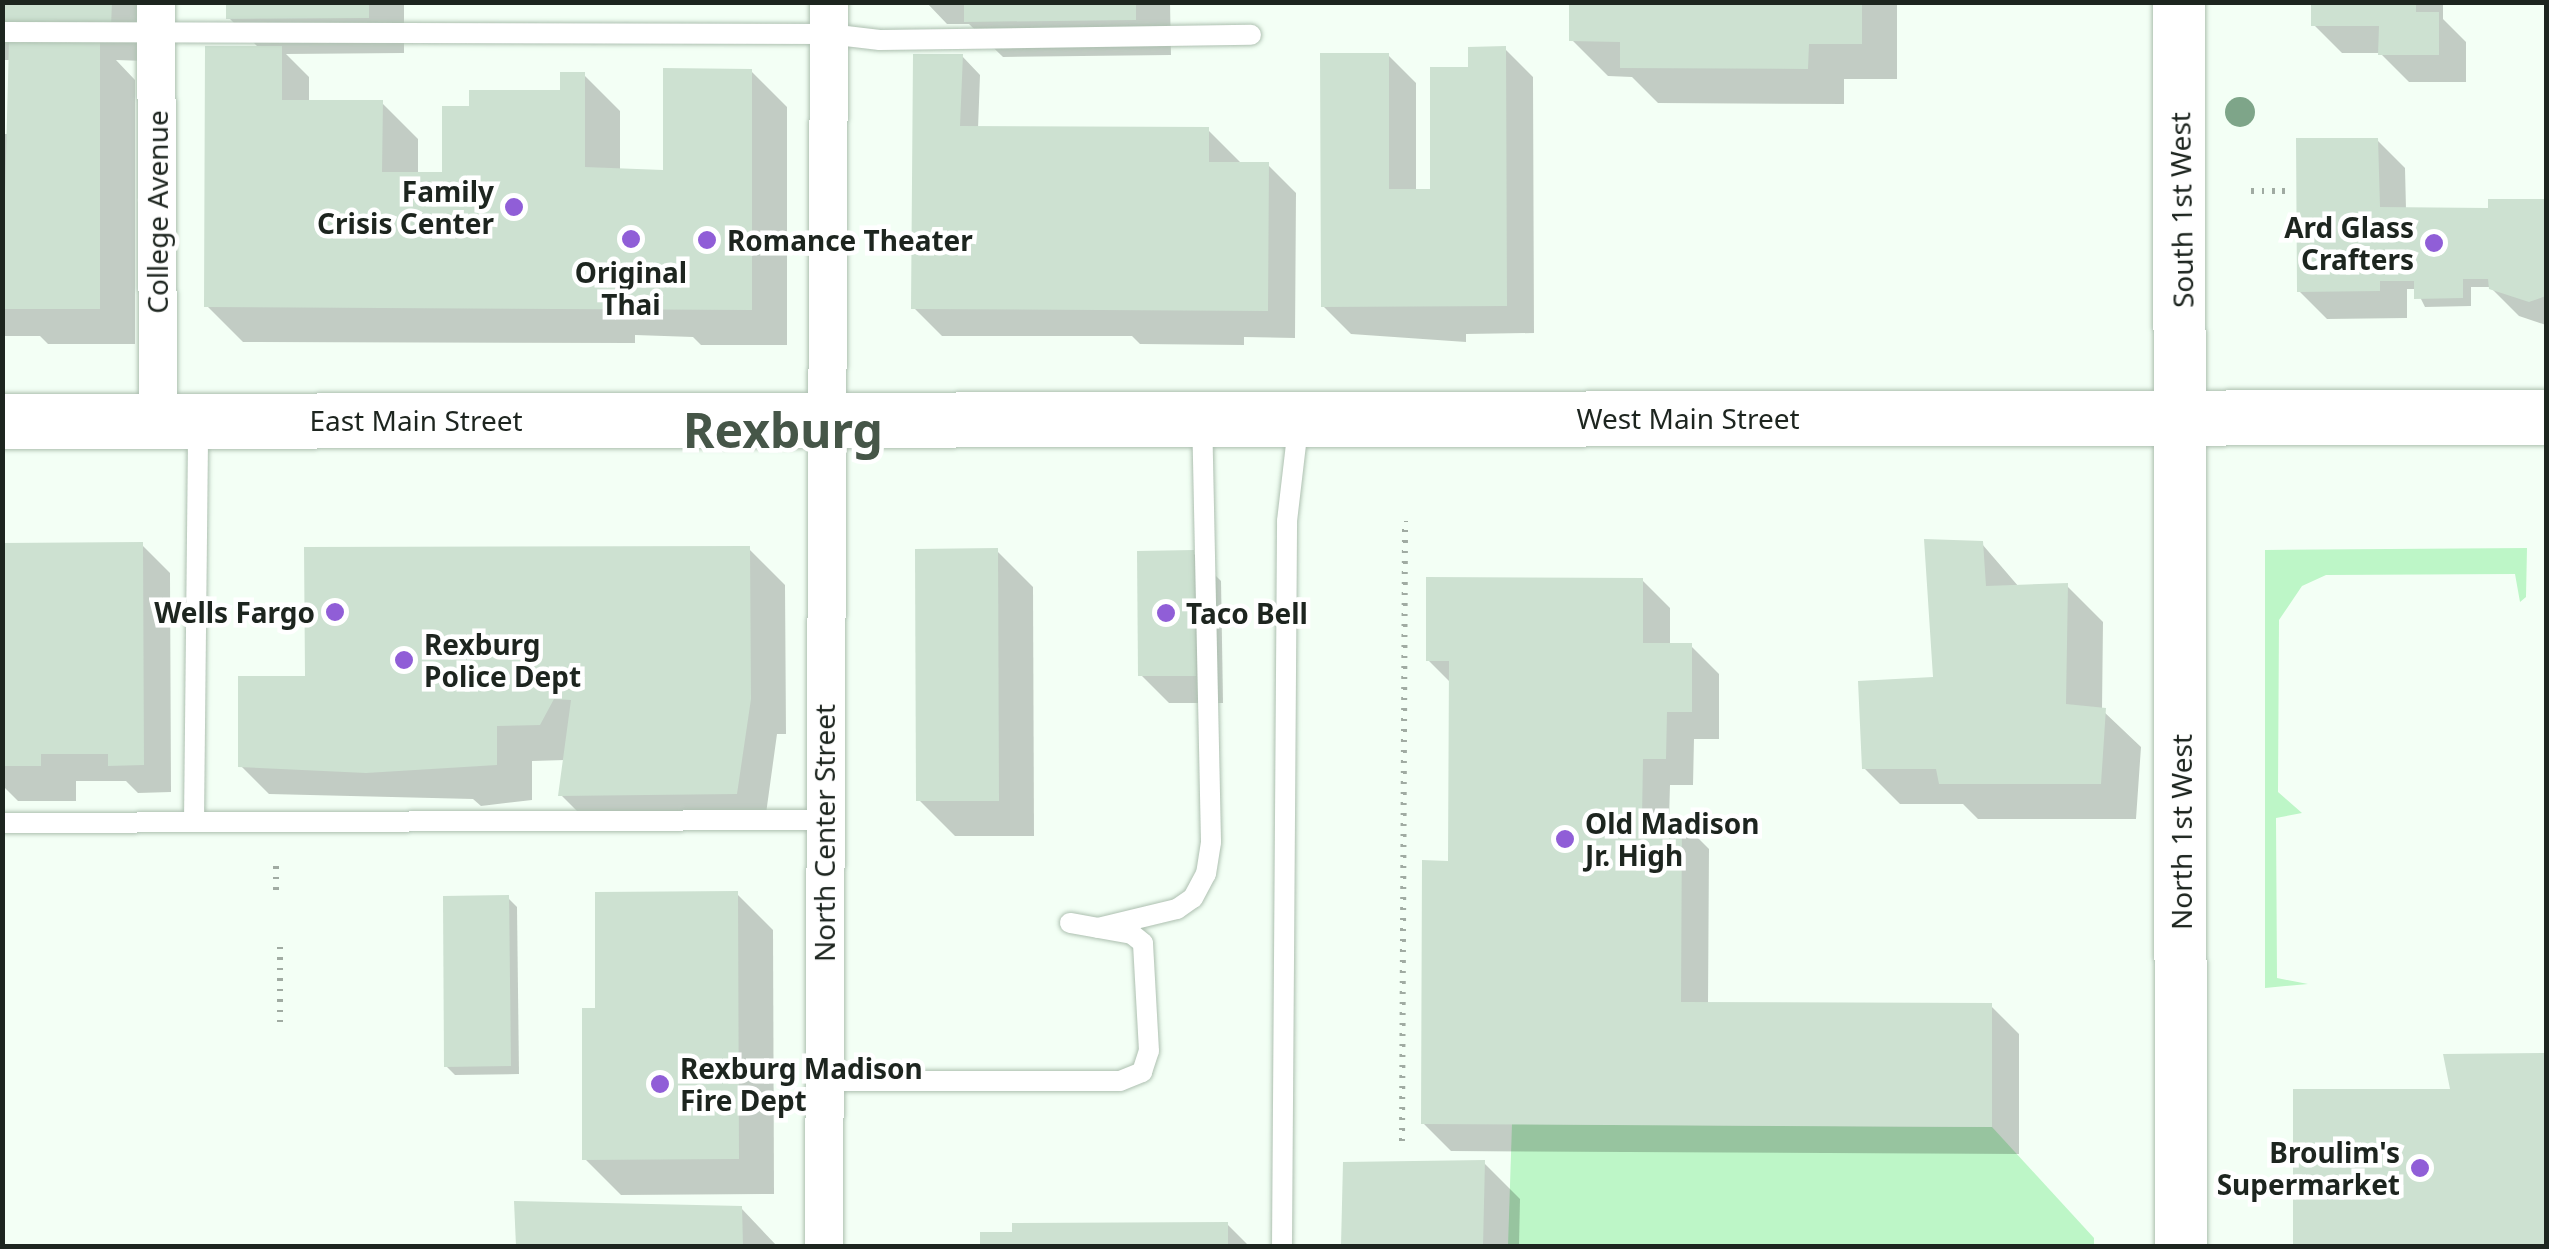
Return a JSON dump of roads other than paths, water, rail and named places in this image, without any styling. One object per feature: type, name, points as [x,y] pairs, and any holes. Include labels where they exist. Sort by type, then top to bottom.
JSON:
[{"type":"main road","name":"West Main Street","points":[[829,419],[2546,418]]},
{"type":"main road","name":"East Main Street","points":[[2,421],[829,419]]},
{"type":"street","name":"South 1st West","points":[[2179,2],[2183,418]]},
{"type":"street","name":"College Avenue","points":[[156,18],[178,420]]},
{"type":"street","name":"North Center Street","points":[[824,1246],[822,820],[829,419],[829,18]]},
{"type":"street","name":"North 1st West","points":[[2181,1246],[2183,418]]},
{"type":"lane","points":[[2,32],[156,18],[829,18],[880,40],[1251,35]]},
{"type":"lane","points":[[1098,928],[1178,909],[1194,898],[1206,874],[1211,842],[1202,419]]},
{"type":"lane","points":[[1282,1246],[1287,521],[1299,419]]},
{"type":"lane","points":[[178,420],[194,822]]},
{"type":"lane","points":[[2,823],[822,820]]},
{"type":"lane","points":[[823,1081],[1120,1081],[1142,1072],[1149,1051],[1149,958],[1132,934],[1070,923]]},
{"type":"place","name":"Family Crisis Center","points":[[514,207]]},
{"type":"place","name":"Original Thai","points":[[631,239]]},
{"type":"place","name":"Romance Theater","points":[[707,240]]},
{"type":"place","name":"Ard Glass Crafters","points":[[2434,243]]},
{"type":"place","name":"Wells Fargo","points":[[335,612]]},
{"type":"place","name":"Taco Bell","points":[[1166,613]]},
{"type":"place","name":"Rexburg Police Dept","points":[[404,660]]},
{"type":"place","name":"Old Madison Jr. High","points":[[1565,839]]},
{"type":"place","name":"Rexburg Madison Fire Dept","points":[[660,1084]]},
{"type":"place","name":"Broulim's Supermarket","points":[[2420,1168]]},
{"type":"district","name":"Rexburg","points":[[783,430]]}]
